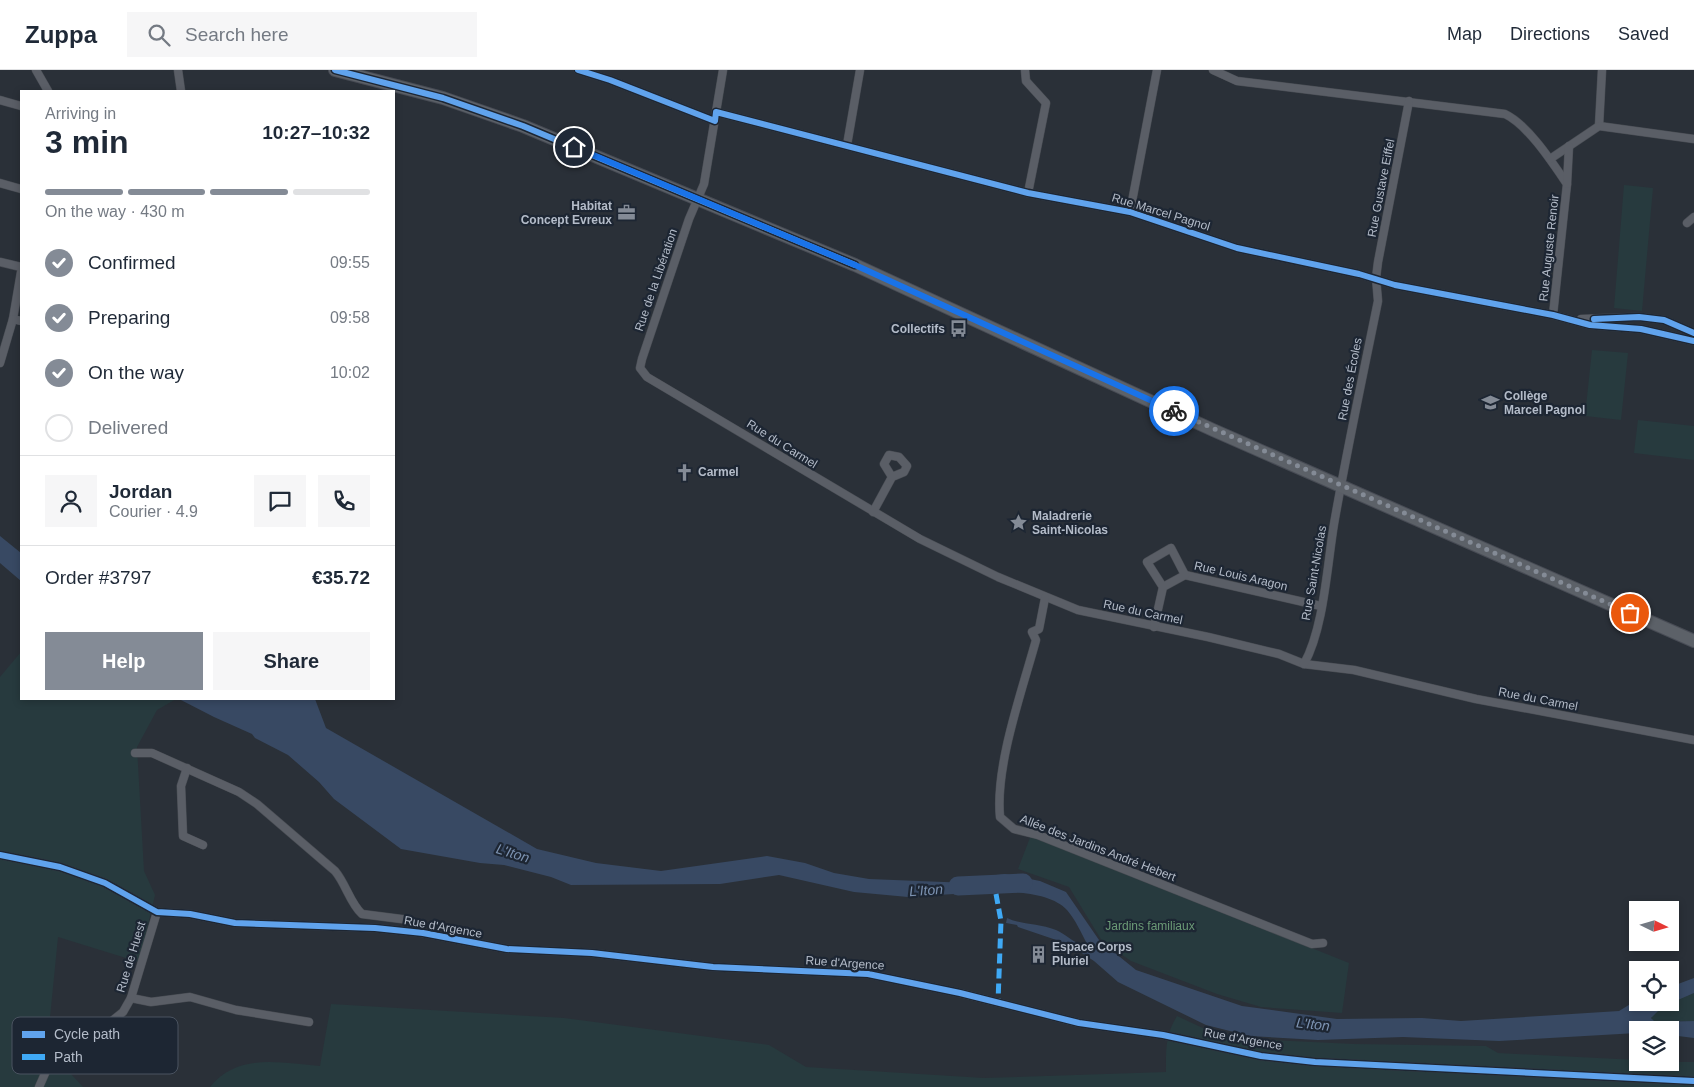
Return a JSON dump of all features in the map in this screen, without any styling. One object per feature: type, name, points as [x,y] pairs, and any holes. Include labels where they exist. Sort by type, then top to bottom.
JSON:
[{"type":"main road","points":[[335,70],[443,98],[496,116],[855,265],[1049,352],[1214,430],[1341,484],[1694,641]]},
{"type":"street","points":[[36,70],[47,90]]},
{"type":"street","points":[[178,70],[181,90]]},
{"type":"street","points":[[578,70],[610,80],[715,121]]},
{"type":"street","name":"Rue de la Libération","points":[[640,368],[671,270],[704,184],[723,70]]},
{"type":"street","points":[[847,145],[860,70]]},
{"type":"street","points":[[1025,70],[1026,81],[1046,103],[1028,193]]},
{"type":"street","points":[[1130,212],[1156,70]]},
{"type":"street","name":"Rue Auguste Renoir","points":[[1213,70],[1237,81],[1505,114],[1514,118],[1550,159],[1567,184]]},
{"type":"street","points":[[1599,126],[1602,70]]},
{"type":"street","points":[[0,100],[20,106]]},
{"type":"street","name":"Rue Gustave Eiffel","points":[[1376,278],[1409,101]]},
{"type":"street","name":"Rue Marcel Pagnol","points":[[716,112],[1028,193],[1130,212],[1237,248],[1376,278],[1395,284],[1553,315],[1590,325],[1665,333],[1694,341]]},
{"type":"street","points":[[1550,159],[1599,126],[1694,139]]},
{"type":"street","name":"Rue Auguste Renoir","points":[[1553,315],[1567,184],[1569,146]]},
{"type":"street","points":[[0,183],[20,189]]},
{"type":"street","points":[[1687,223],[1694,217]]},
{"type":"street","points":[[0,262],[20,267]]},
{"type":"street","points":[[0,363],[13,319],[20,278]]},
{"type":"street","name":"Rue des Écoles","points":[[1341,484],[1378,301],[1376,278]]},
{"type":"street","name":"Rue Marcel Pagnol","points":[[1571,319],[1639,317],[1664,320],[1694,333]]},
{"type":"street","points":[[13,319],[20,321]]},
{"type":"street","name":"Rue du Carmel","points":[[640,368],[647,377],[920,539],[1045,598],[1078,610],[1279,654],[1304,664],[1354,670],[1476,699],[1694,740]]},
{"type":"street","points":[[873,512],[892,477]]},
{"type":"street","name":"Rue Saint-Nicolas","points":[[1304,664],[1313,644],[1321,606],[1341,484]]},
{"type":"street","name":"Rue Louis Aragon","points":[[1185,575],[1171,548],[1147,562],[1163,587],[1185,575],[1321,606]]},
{"type":"street","points":[[1154,627],[1163,587]]},
{"type":"street","name":"Allée des Jardins André Hebert","points":[[1045,598],[1039,629],[1032,632],[1036,640],[1007,749],[998,795],[1000,817],[1014,829],[1038,835],[1312,944],[1323,943]]},
{"type":"street","points":[[135,753],[152,752],[239,792],[263,809],[335,871],[362,914],[409,920],[423,933]]},
{"type":"street","points":[[187,768],[181,786],[182,836],[203,845]]},
{"type":"street","name":"Rue d'Argence","points":[[0,855],[60,867],[96,880],[156,912],[190,914],[235,923],[375,928],[423,933],[506,949],[592,953],[722,967],[868,974],[960,993],[1079,1023],[1163,1036],[1261,1056],[1385,1066],[1694,1081]]},
{"type":"street","name":"Rue de Huest","points":[[117,1017],[123,1012],[131,998],[156,912]]},
{"type":"street","points":[[131,998],[151,1002],[190,997],[236,1010],[309,1022]]},
{"type":"street","name":"Rue de Huest","points":[[39,1087],[45,1074]]},
{"type":"green space","points":[[1624,185],[1653,188],[1642,311],[1614,308]]},
{"type":"green space","points":[[1592,350],[1628,353],[1621,420],[1585,416]]},
{"type":"green space","points":[[1638,420],[1694,426],[1694,460],[1634,453]]},
{"type":"green space","points":[[20,653],[20,700],[174,700],[157,710],[137,747],[144,871],[155,895],[139,962],[58,937],[50,1017],[12,1017],[12,1074],[71,1074],[83,1087],[0,1087],[0,677]]},
{"type":"green space","name":"Jardins familiaux","points":[[1031,835],[1349,963],[1342,1013],[1261,1007],[1217,994],[1131,961],[1102,941],[1069,887],[1018,869]]},
{"type":"green space","points":[[1694,993],[1694,1021],[1652,1020],[1652,1016],[1658,1011],[1679,1011],[1679,1000]]},
{"type":"green space","points":[[331,1004],[564,1018],[769,1045],[806,1067],[984,1078],[1166,1072],[1168,1037],[1177,1016],[1207,1030],[1251,1039],[1354,1044],[1486,1046],[1498,1053],[1629,1060],[1629,1071],[1679,1071],[1679,1062],[1694,1062],[1694,1087],[210,1087],[221,1076],[247,1064],[275,1062],[320,1066]]},
{"type":"water","points":[[0,536],[20,552],[20,580],[0,563]]},
{"type":"water","points":[[181,700],[315,700],[326,728],[537,849],[596,863],[661,871],[767,856],[805,863],[834,873],[869,879],[969,883],[983,880],[984,892],[908,897],[854,892],[779,875],[720,884],[571,885],[551,877],[504,865],[480,863],[401,849],[334,799],[319,782],[288,755],[255,738],[252,734]]},
{"type":"water","points":[[1005,874],[1040,881],[1066,892],[1099,940],[1136,970],[1242,1006],[1337,1019],[1422,1018],[1461,1021],[1619,1011],[1629,1005],[1629,1011],[1658,1011],[1651,1018],[1654,1021],[1629,1021],[1629,1033],[1499,1041],[1403,1037],[1318,1040],[1250,1036],[1206,1025],[1118,982],[1094,961],[1068,944],[1018,927],[1017,925],[1006,923],[1007,918],[1043,926],[1060,932],[1080,944],[1087,944],[1073,918],[1061,905],[1036,895],[1000,892],[996,875]]},
{"type":"water","points":[[1694,978],[1694,993],[1679,1000],[1679,984]]},
{"type":"water","points":[[1679,1021],[1694,1021],[1694,1038],[1679,1036]]},
{"type":"waterway","name":"L'Iton","points":[[958,886],[1023,883]]},
{"type":"marked path","points":[[996,894],[1001,921],[998,1002]]},
{"type":"cycle path","points":[[335,70],[443,98],[523,126],[855,265]]},
{"type":"cycle path","points":[[578,70],[610,80],[715,121],[716,112],[1028,193],[1130,212],[1237,248],[1359,274],[1395,285],[1553,315],[1590,325],[1641,329],[1694,341]]},
{"type":"cycle path","points":[[1594,319],[1639,317],[1664,320],[1694,333]]},
{"type":"cycle path","points":[[0,855],[60,867],[105,883],[157,912],[190,914],[235,923],[375,928],[423,933],[507,949],[592,953],[713,967],[868,974],[960,993],[1079,1023],[1163,1035],[1261,1056],[1315,1062],[1694,1081]]},
{"type":"way so far","points":[[1174,411],[1630,613]]},
{"type":"place","name":"Habitat Concept Evreux","points":[[626,213]]},
{"type":"place","name":"Collectifs","points":[[959,329]]},
{"type":"place","name":"Collège Marcel Pagnol","points":[[1490,403]]},
{"type":"place","name":"Carmel","points":[[684,472]]},
{"type":"place","name":"Maladrerie Saint-Nicolas","points":[[1018,523]]},
{"type":"place","name":"Espace Corps Pluriel","points":[[1038,954]]},
{"type":"route","points":[[574,147],[727,213],[855,265],[1049,352],[1174,411]]}]
